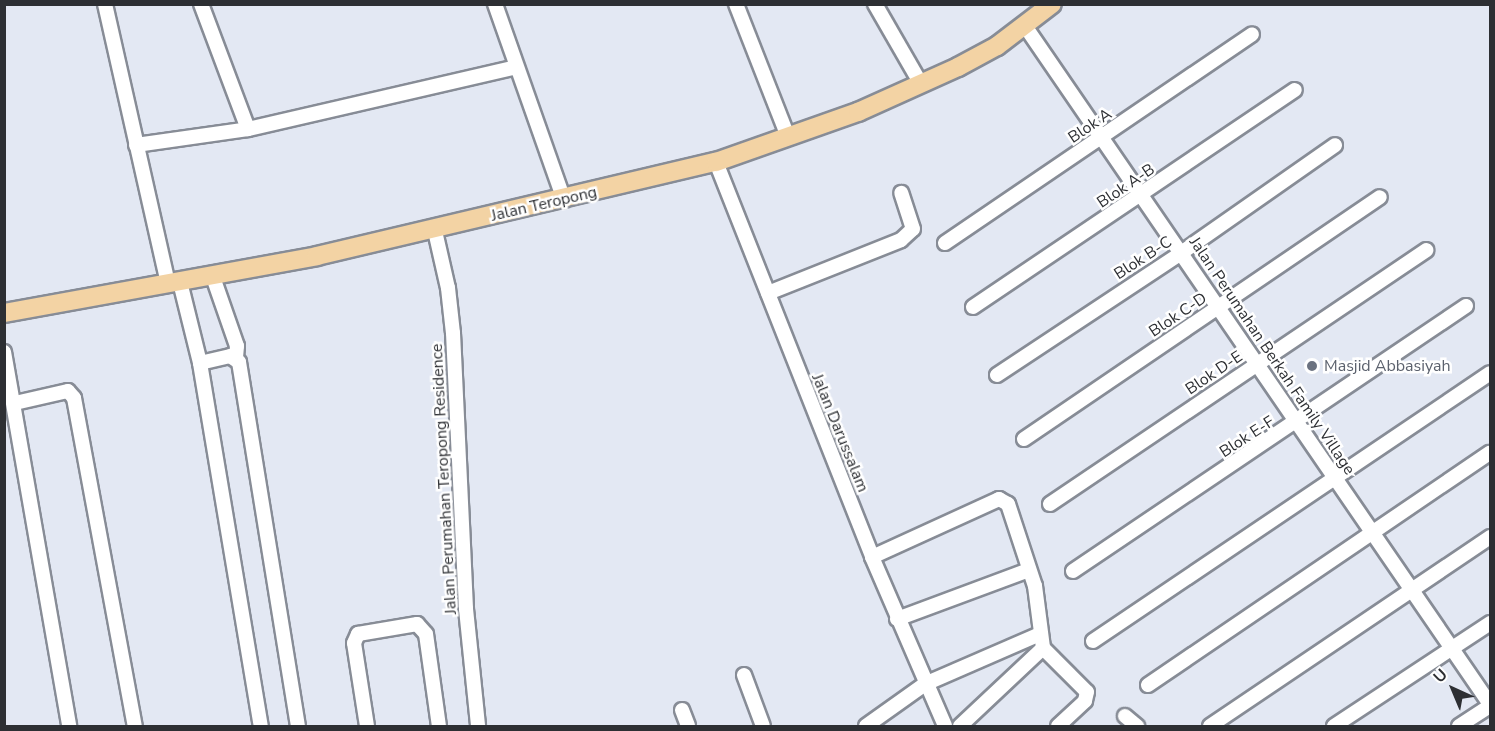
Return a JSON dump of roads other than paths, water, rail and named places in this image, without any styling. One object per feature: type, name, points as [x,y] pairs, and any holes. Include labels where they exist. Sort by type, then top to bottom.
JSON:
[{"type":"main road","name":"Jalan Teropong","points":[[4,313],[213,277],[435,231],[716,162],[921,84],[997,46],[1052,4]]},
{"type":"street","points":[[105,4],[136,145],[174,283],[200,363],[261,726]]},
{"type":"street","points":[[201,4],[249,129]]},
{"type":"street","points":[[495,4],[564,200]]},
{"type":"street","points":[[736,4],[788,136]]},
{"type":"street","points":[[875,4],[921,84]]},
{"type":"street","name":"Jalan Perumahan Berkah Family Village","points":[[1025,26],[1491,705]]},
{"type":"street","name":"Blok A","points":[[945,243],[1252,34]]},
{"type":"street","points":[[136,145],[249,129],[516,67]]},
{"type":"street","name":"Blok A-B","points":[[973,307],[1142,196],[1295,90]]},
{"type":"street","name":"Blok B-C","points":[[997,375],[1181,253],[1335,146]]},
{"type":"street","name":"Jalan Darussalam","points":[[716,162],[872,557],[941,720]]},
{"type":"street","points":[[768,293],[901,240],[913,230],[901,193]]},
{"type":"street","name":"Blok C-D","points":[[1024,439],[1380,197]]},
{"type":"street","name":"Jalan Perumahan Teropong Residence","points":[[435,231],[448,288],[453,333],[466,609],[478,726]]},
{"type":"street","name":"Blok D-E","points":[[1050,504],[1426,250]]},
{"type":"street","points":[[213,277],[237,346],[236,358],[298,726]]},
{"type":"street","name":"Blok E-F","points":[[1073,571],[1298,423],[1466,306]]},
{"type":"street","points":[[4,352],[15,403],[69,726]]},
{"type":"street","points":[[200,363],[236,358]]},
{"type":"street","points":[[1093,641],[1491,373]]},
{"type":"street","points":[[15,403],[68,391],[74,398],[135,726]]},
{"type":"street","points":[[1148,685],[1491,453]]},
{"type":"street","points":[[872,557],[1004,499],[1038,596],[1043,648],[1087,692],[1085,701],[1058,726]]},
{"type":"street","points":[[1210,726],[1491,537]]},
{"type":"street","points":[[897,619],[1029,570]]},
{"type":"street","points":[[1334,726],[1491,623]]},
{"type":"street","points":[[367,726],[354,643],[358,634],[417,624],[426,634],[439,726]]},
{"type":"street","points":[[866,726],[925,684],[1040,634]]},
{"type":"street","points":[[960,726],[1043,648]]},
{"type":"street","points":[[744,675],[763,726]]},
{"type":"street","points":[[1459,726],[1491,705]]},
{"type":"street","points":[[682,710],[688,726]]},
{"type":"street","points":[[1125,716],[1137,726]]},
{"type":"place","name":"Masjid Abbasiyah","points":[[1312,366]]}]
